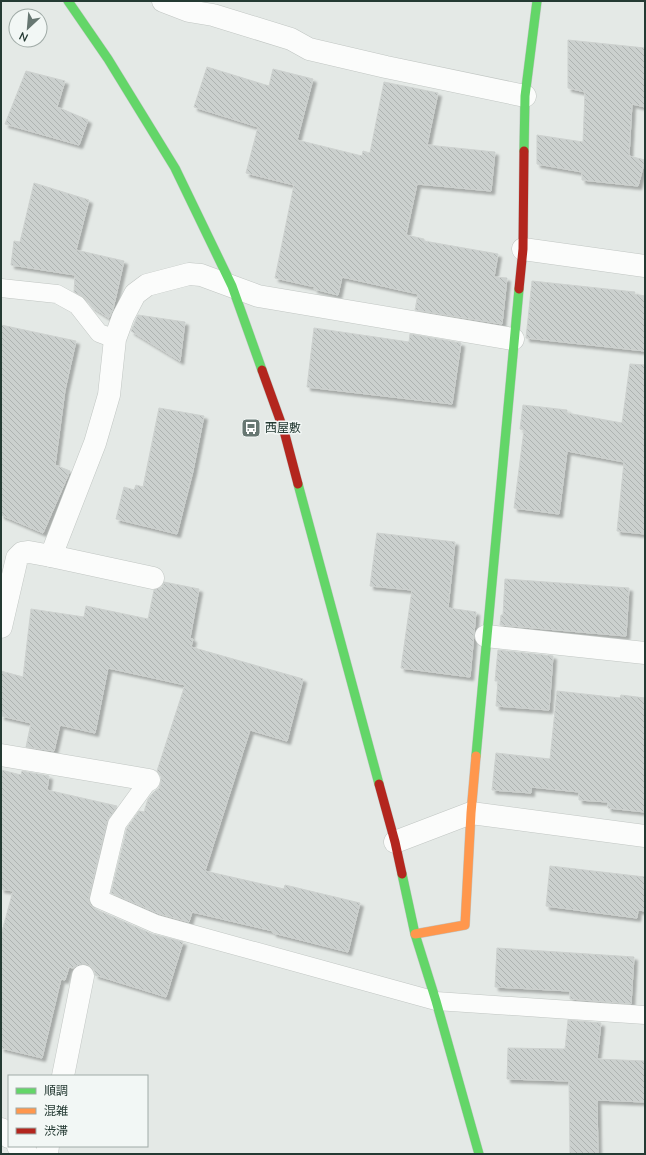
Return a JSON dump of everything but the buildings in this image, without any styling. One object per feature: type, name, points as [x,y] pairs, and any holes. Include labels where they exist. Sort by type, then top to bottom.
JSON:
[{"type":"street","points":[[68,1],[108,58],[175,168],[232,286],[284,431],[395,842],[415,934],[436,1001],[479,1154]]},
{"type":"street","points":[[163,1],[189,11],[213,15],[291,39],[309,49],[386,67],[525,96]]},
{"type":"street","points":[[415,934],[465,925],[471,813],[486,636],[513,339],[523,249],[525,96],[537,1]]},
{"type":"street","points":[[523,249],[645,266]]},
{"type":"street","points":[[51,556],[95,443],[109,396],[116,339],[123,317],[135,294],[147,285],[189,274],[201,275],[258,296],[272,299],[513,339]]},
{"type":"street","points":[[1,627],[17,558],[22,553],[29,552],[51,556],[153,578]]},
{"type":"street","points":[[486,636],[645,653]]},
{"type":"street","points":[[1,755],[149,780]]},
{"type":"street","points":[[395,842],[471,813],[645,836]]},
{"type":"street","points":[[63,1075],[84,976]]},
{"type":"street","points":[[19,1147],[27,1154]]},
{"type":"lane","points":[[1,288],[57,294],[77,305],[99,334],[116,339]]},
{"type":"lane","points":[[149,780],[117,824],[99,899],[156,924],[436,1001],[645,1015]]},
{"type":"traffic: fast","points":[[68,1],[108,59],[175,168],[232,286],[262,370]]},
{"type":"traffic: fast","points":[[524,151],[525,96],[537,1]]},
{"type":"traffic: fast","points":[[476,756],[519,289]]},
{"type":"traffic: fast","points":[[298,484],[379,784]]},
{"type":"traffic: fast","points":[[402,874],[415,934],[436,1001],[479,1154]]},
{"type":"traffic: slow","points":[[415,934],[465,925],[471,813],[476,756]]},
{"type":"traffic: jam","points":[[519,289],[523,249],[524,151]]},
{"type":"traffic: jam","points":[[262,370],[284,431],[298,484]]},
{"type":"traffic: jam","points":[[379,784],[402,874]]},
{"type":"place","name":"西屋敷","points":[[251,428]]}]
